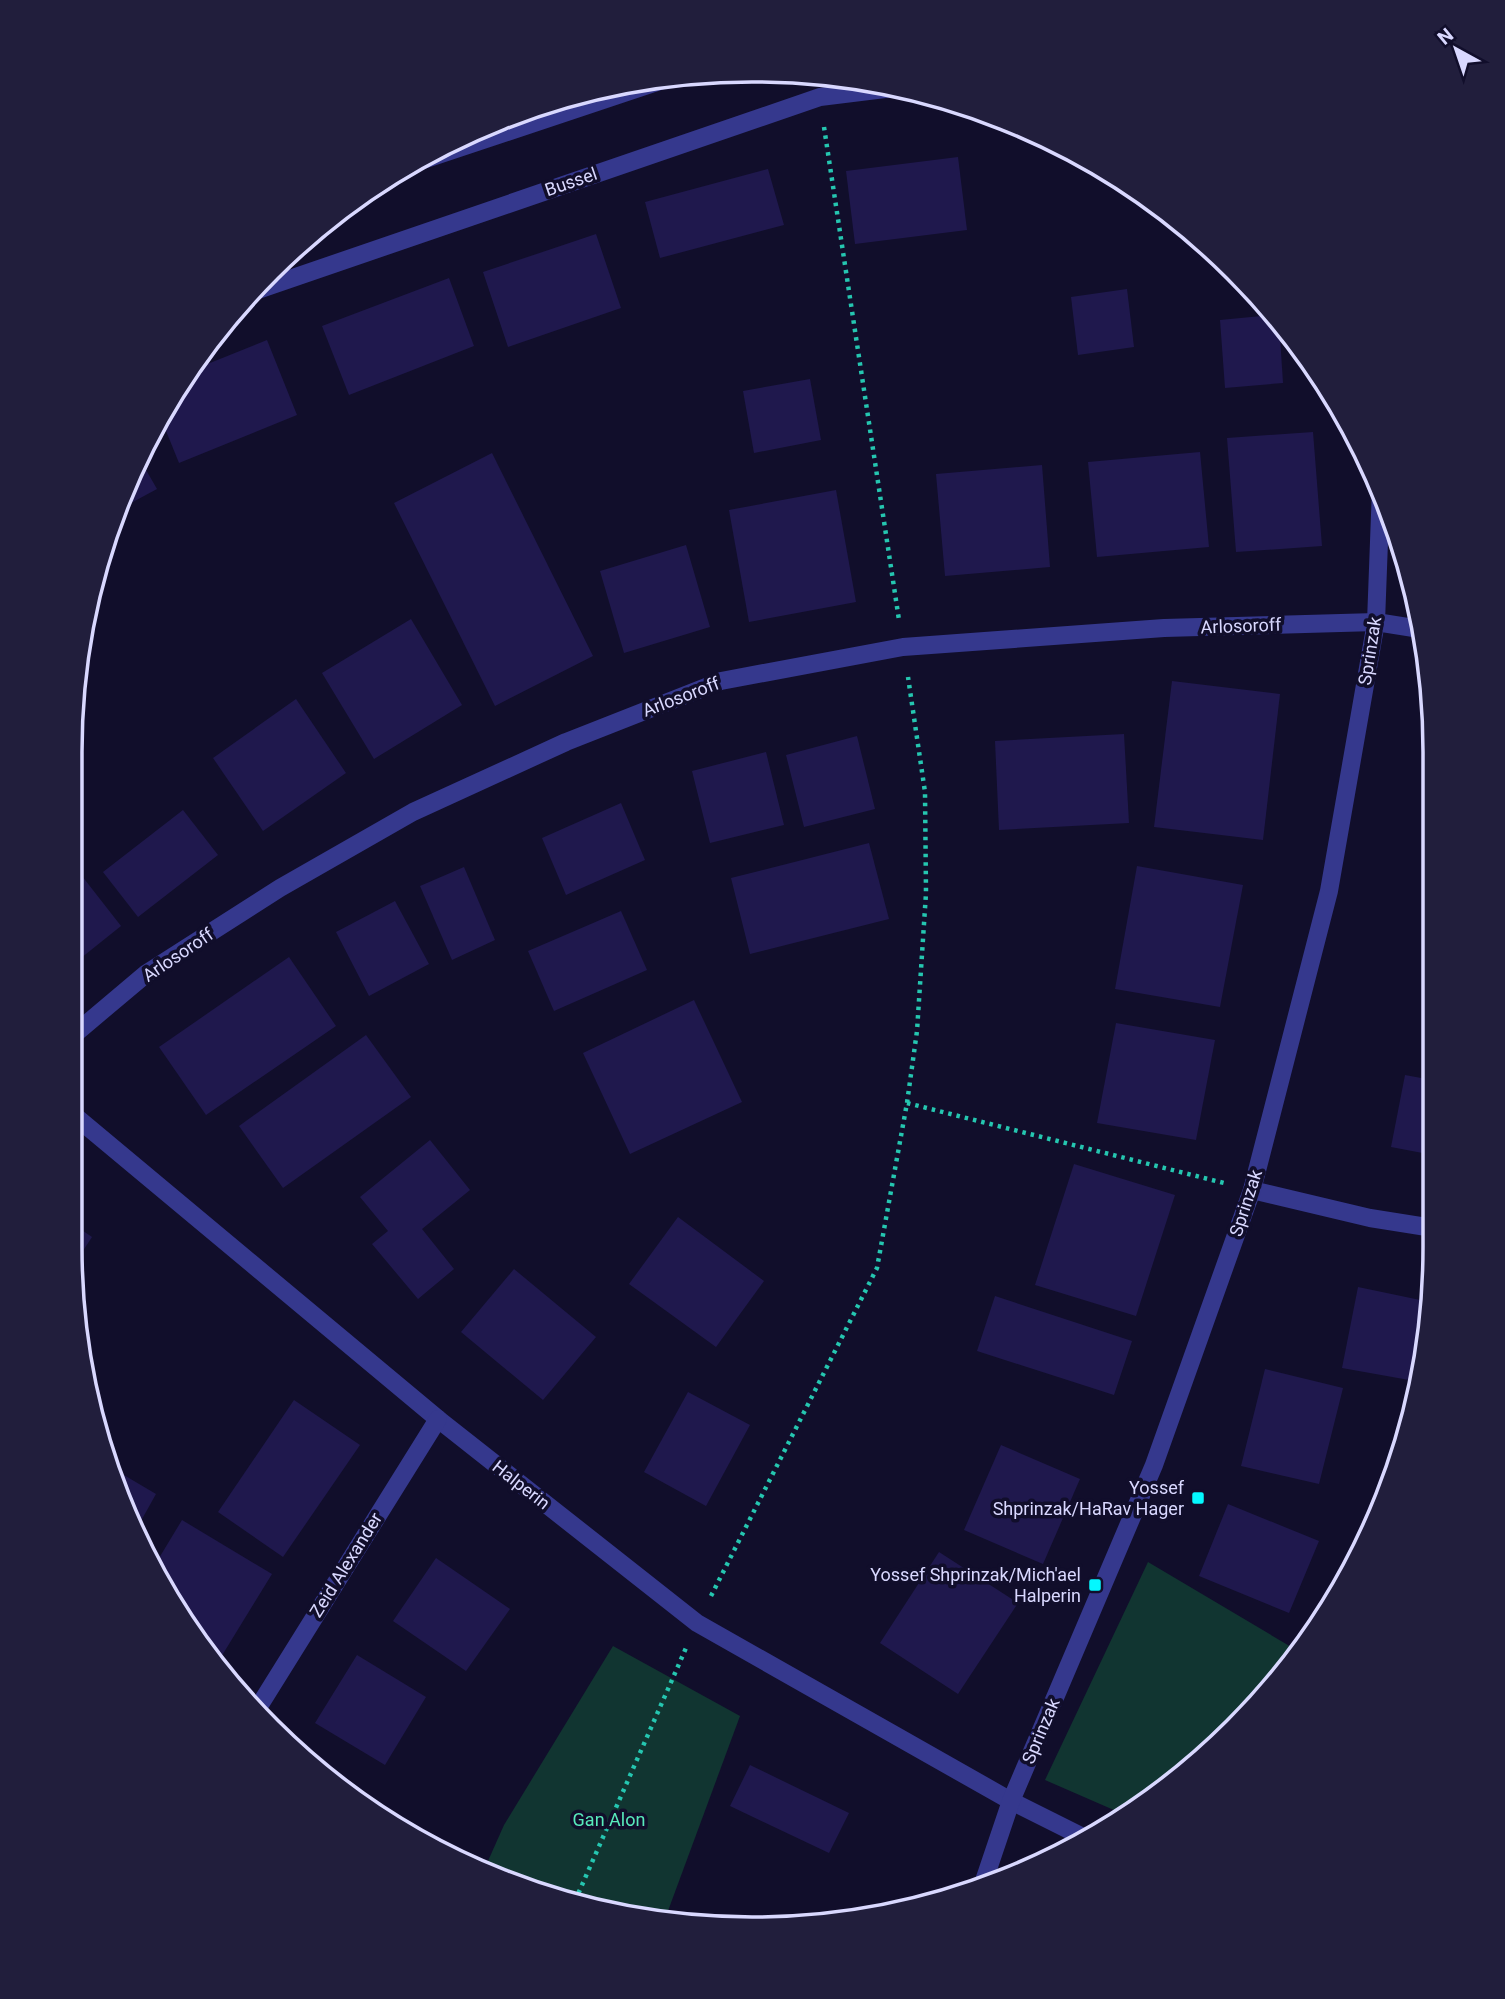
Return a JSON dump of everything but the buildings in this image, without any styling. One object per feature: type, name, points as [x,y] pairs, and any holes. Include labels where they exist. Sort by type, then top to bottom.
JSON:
[{"type":"street","name":"Bussel","points":[[274,285],[820,97],[863,92]]},
{"type":"street","points":[[473,143],[609,98]]},
{"type":"street","name":"Sprinzak","points":[[986,1874],[1011,1801],[1154,1465],[1252,1190],[1329,891],[1376,622],[1380,518]]},
{"type":"street","name":"Arlosoroff","points":[[82,1028],[147,974],[280,888],[413,812],[566,741],[721,681],[903,647],[1164,628],[1376,622],[1411,628]]},
{"type":"street","name":"Halperin","points":[[82,1121],[438,1419],[697,1623],[1011,1801],[1076,1833]]},
{"type":"street","points":[[1252,1190],[1370,1218],[1423,1226]]},
{"type":"street","name":"Zeid Alexander","points":[[262,1702],[438,1419]]},
{"type":"path","points":[[578,1894],[697,1623],[877,1268],[907,1103],[917,1031],[926,893],[925,792],[820,97]]},
{"type":"path","points":[[907,1103],[1252,1190]]},
{"type":"green space","points":[[1148,1562],[1290,1646],[1256,1688],[1194,1750],[1161,1778],[1115,1810],[1045,1780]]},
{"type":"green space","name":"Gan Alon","points":[[613,1646],[740,1716],[668,1911],[579,1894],[487,1862],[504,1825]]},
{"type":"place","name":"Yossef Shprinzak/HaRav Hager","points":[[1198,1498]]},
{"type":"place","name":"Yossef Shprinzak/Mich'ael Halperin","points":[[1095,1585]]}]
